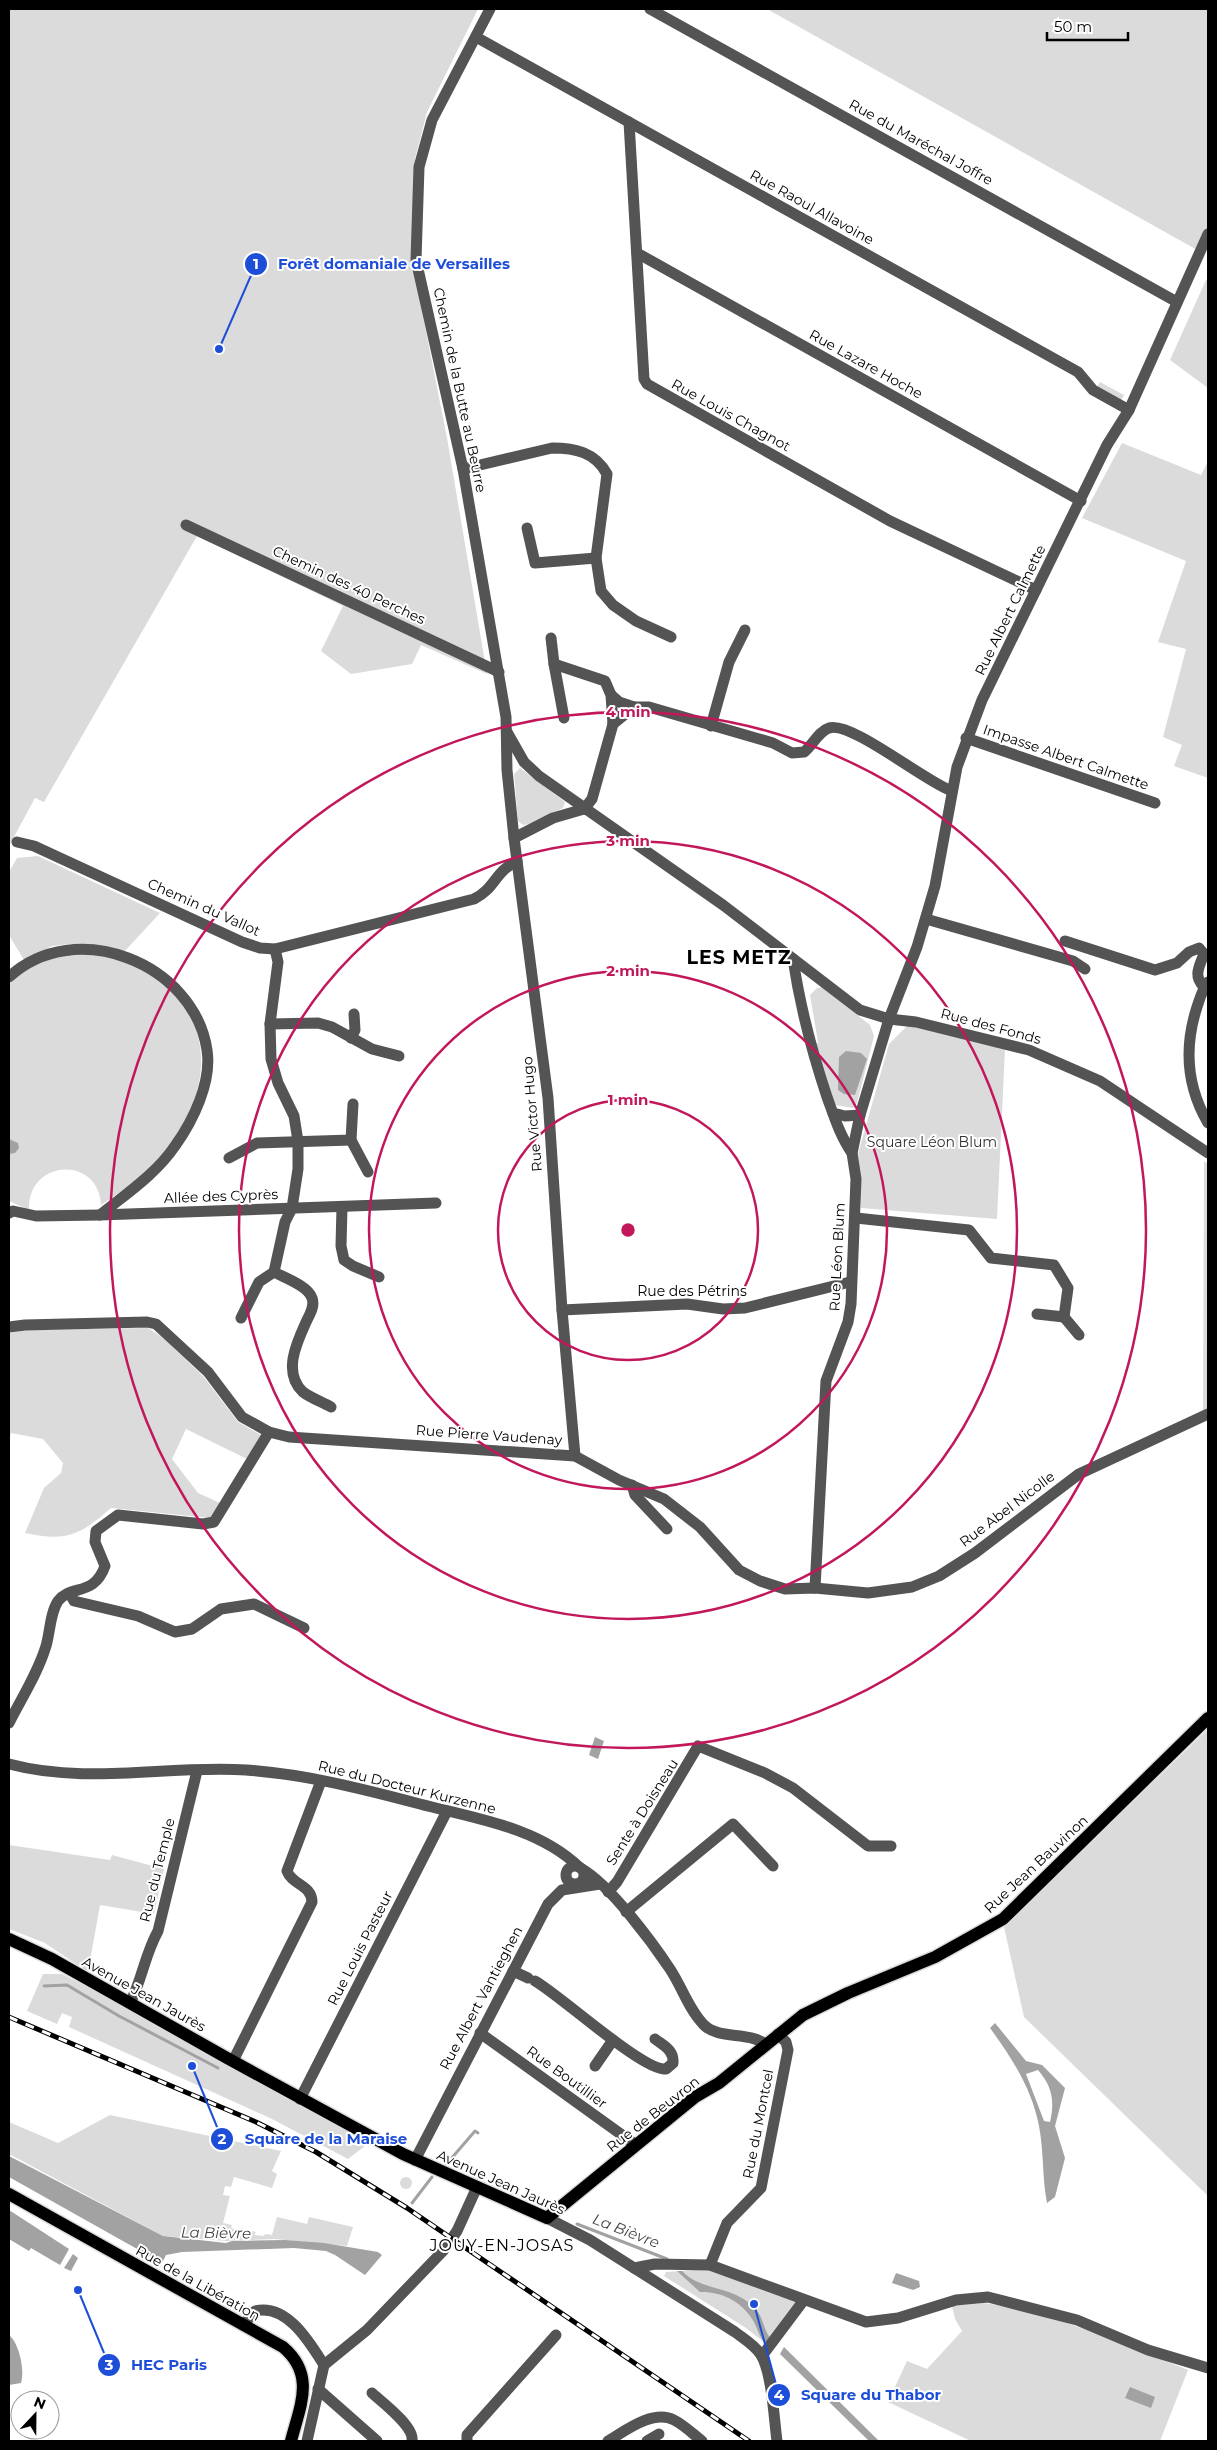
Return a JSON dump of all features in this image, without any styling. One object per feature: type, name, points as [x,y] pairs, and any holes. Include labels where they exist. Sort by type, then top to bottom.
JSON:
[{"type":"main road","name":"Rue Jean Bauvinon","points":[[778,2034],[803,2015],[848,1993],[935,1957],[968,1941],[1003,1919],[1208,1718]]},
{"type":"main road","name":"Avenue Jean Jaurès","points":[[9,1939],[52,1959],[300,2099],[415,2160],[547,2218]]},
{"type":"main road","name":"Rue de Beuvron","points":[[547,2218],[695,2097],[719,2083],[778,2034]]},
{"type":"main road","name":"Rue de la Libération","points":[[9,2194],[283,2347],[295,2357],[300,2367],[304,2389],[290,2441]]},
{"type":"street","name":"Chemin de la Butte au Beurre","points":[[490,9],[432,120],[419,167],[416,202],[416,260],[463,469],[499,672],[507,731],[507,770]]},
{"type":"street","name":"Rue du Maréchal Joffre","points":[[650,9],[1177,302]]},
{"type":"street","name":"Rue Raoul Allavoine","points":[[476,37],[1078,372],[1093,390],[1129,410]]},
{"type":"street","name":"Rue Louis Chagnot","points":[[629,122],[644,379],[647,384],[890,522],[1036,590]]},
{"type":"street","name":"Rue Albert Calmette","points":[[889,1019],[926,919],[939,868],[952,791],[966,738],[982,700],[1107,445],[1129,410],[1208,235]]},
{"type":"street","name":"Rue Lazare Hoche","points":[[637,253],[1081,501]]},
{"type":"street","points":[[463,469],[552,448],[566,448],[595,458],[607,474],[596,558],[601,591],[613,605],[636,621],[671,637]]},
{"type":"street","name":"Chemin des 40 Perches","points":[[186,525],[499,672]]},
{"type":"street","points":[[527,528],[535,563],[596,558]]},
{"type":"street","points":[[711,726],[729,662],[745,630]]},
{"type":"street","points":[[551,638],[564,718]]},
{"type":"street","points":[[514,838],[552,818],[584,809],[592,799],[614,724],[611,695],[604,681],[554,664]]},
{"type":"street","points":[[611,695],[619,702],[634,707],[649,707],[773,743],[792,753],[804,752],[826,729],[837,728],[865,740],[932,782],[952,791]]},
{"type":"street","points":[[614,724],[634,707]]},
{"type":"street","name":"Chemin de la Butte au Beurre","points":[[507,731],[524,762]]},
{"type":"street","name":"Impasse Albert Calmette","points":[[966,738],[1155,803]]},
{"type":"street","points":[[507,770],[524,762]]},
{"type":"street","name":"Rue des Fonds","points":[[524,762],[584,809],[708,895],[860,1010],[889,1019],[916,1022],[1029,1050],[1066,1065],[1128,1098],[1208,1152]]},
{"type":"street","name":"Rue Victor Hugo","points":[[507,770],[548,1098],[562,1310],[575,1456]]},
{"type":"street","name":"Chemin du Vallot","points":[[17,842],[34,846],[242,942],[260,948],[275,949],[474,899],[490,887],[502,869],[517,861]]},
{"type":"street","points":[[926,919],[1073,961],[1085,969]]},
{"type":"street","points":[[1065,941],[1155,970],[1178,963],[1189,952],[1199,948],[1204,954],[1197,972],[1197,979],[1206,984],[1192,1023],[1189,1044],[1192,1085],[1200,1109],[1208,1123]]},
{"type":"street","points":[[241,1318],[259,1282],[274,1272],[285,1222],[292,1208],[298,1169],[298,1141],[294,1116],[278,1083],[271,1059],[270,1024],[278,962],[275,949]]},
{"type":"street","points":[[9,977],[23,966],[58,950],[88,950],[121,956],[150,968],[173,986],[184,997],[200,1026],[207,1052],[207,1066],[200,1098],[184,1133],[174,1148],[148,1176],[100,1215]]},
{"type":"street","points":[[793,959],[812,1050],[833,1113],[845,1143],[852,1153]]},
{"type":"street","points":[[801,996],[805,990],[822,981]]},
{"type":"street","points":[[351,1038],[355,1030],[354,1014]]},
{"type":"street","name":"Rue Léon Blum","points":[[815,1588],[826,1382],[848,1322],[851,1304],[850,1282],[856,1218],[856,1179],[852,1153],[860,1115],[889,1019]]},
{"type":"street","points":[[270,1024],[318,1023],[332,1027],[372,1049],[399,1056]]},
{"type":"street","points":[[354,1104],[351,1140],[368,1172]]},
{"type":"street","points":[[833,1113],[844,1116],[860,1115]]},
{"type":"street","points":[[229,1158],[257,1143],[351,1140]]},
{"type":"street","name":"Allée des Cyprès","points":[[10,1210],[36,1216],[100,1215],[436,1203]]},
{"type":"street","points":[[342,1207],[341,1246],[344,1260],[379,1277]]},
{"type":"street","points":[[856,1218],[969,1230],[991,1258],[1054,1265],[1068,1288],[1064,1317]]},
{"type":"street","points":[[274,1272],[307,1290],[313,1299],[313,1309],[298,1341],[292,1366],[293,1380],[304,1393],[330,1407]]},
{"type":"street","name":"Rue des Pétrins","points":[[562,1310],[687,1304],[723,1309],[745,1308],[850,1282]]},
{"type":"street","points":[[1037,1314],[1064,1317],[1079,1335]]},
{"type":"street","name":"Rue Pierre Vaudenay","points":[[9,1328],[24,1325],[147,1322],[156,1324],[208,1372],[242,1417],[269,1432],[289,1437],[575,1456],[664,1499],[700,1527],[739,1570],[760,1581],[785,1589],[815,1588]]},
{"type":"street","name":"Rue Abel Nicolle","points":[[815,1588],[868,1593],[912,1587],[939,1576],[975,1553],[1078,1474],[1208,1414]]},
{"type":"street","points":[[9,1723],[46,1648],[55,1607],[59,1600],[94,1584],[101,1578],[105,1566],[95,1542],[96,1531],[118,1514],[203,1524],[214,1522],[269,1432]]},
{"type":"street","points":[[632,1485],[635,1495],[667,1529]]},
{"type":"street","points":[[70,1594],[74,1601],[138,1616],[175,1632],[192,1629],[221,1610],[254,1604],[304,1628]]},
{"type":"street","name":"Sente à Doisneau","points":[[604,1888],[622,1873],[698,1746],[765,1773],[793,1788],[868,1846],[891,1846]]},
{"type":"street","name":"Rue du Docteur Kurzenne","points":[[9,1764],[66,1774],[245,1770],[320,1781],[447,1811],[525,1834],[560,1852],[604,1888],[626,1912],[670,1969],[705,2026],[717,2032],[757,2038],[765,2044]]},
{"type":"street","name":"Rue du Temple","points":[[130,2003],[139,1985],[149,1949],[158,1931],[197,1771]]},
{"type":"street","points":[[233,2061],[312,1902],[312,1896],[308,1890],[289,1875],[288,1871],[320,1781]]},
{"type":"street","name":"Rue Louis Pasteur","points":[[300,2099],[447,1811]]},
{"type":"street","points":[[626,1912],[733,1824],[773,1866]]},
{"type":"street","points":[[548,1904],[552,1891],[567,1872],[572,1867],[580,1868],[584,1880],[580,1885],[567,1880],[567,1872]]},
{"type":"street","name":"Rue Albert Vantieghen","points":[[415,2160],[548,1904],[562,1890],[580,1885],[604,1888]]},
{"type":"street","points":[[513,1971],[548,1989],[614,2040],[656,2068],[666,2069],[673,2062],[672,2054],[655,2039]]},
{"type":"street","name":"Rue Boutillier","points":[[480,2033],[636,2145]]},
{"type":"street","name":"Rue du Montcel","points":[[710,2265],[727,2223],[761,2188],[788,2050],[786,2042],[778,2034]]},
{"type":"street","points":[[595,2066],[614,2040]]},
{"type":"street","points":[[306,2441],[324,2365],[367,2330],[443,2251],[457,2230],[477,2187]]},
{"type":"street","name":"Avenue Jean Jaurès","points":[[547,2218],[590,2240],[735,2332],[754,2346],[762,2356]]},
{"type":"street","points":[[634,2268],[655,2264],[710,2265],[866,2322],[898,2318],[956,2300],[988,2297],[1077,2320],[1148,2350],[1208,2368]]},
{"type":"street","points":[[777,2441],[768,2381],[762,2356],[804,2300]]},
{"type":"street","points":[[243,2325],[255,2311],[268,2310],[278,2314],[300,2330],[324,2365]]},
{"type":"street","points":[[467,2441],[467,2435],[556,2335]]},
{"type":"street","points":[[318,2389],[377,2441]]},
{"type":"street","points":[[372,2393],[389,2407],[410,2432],[412,2441]]},
{"type":"street","points":[[608,2441],[650,2418],[663,2417],[673,2419],[702,2441]]},
{"type":"street","points":[[647,2441],[659,2434]]},
{"type":"green space","points":[[9,9],[478,9],[427,112],[415,159],[412,260],[447,438],[487,674],[421,645],[412,664],[351,674],[321,651],[343,606],[197,536],[44,802],[35,798],[9,846]]},
{"type":"green space","points":[[767,9],[1208,9],[1208,229],[1199,251]]},
{"type":"green space","points":[[1206,280],[1208,280],[1208,388],[1170,360]]},
{"type":"green space","points":[[1100,382],[1124,395],[1121,401],[1097,387]]},
{"type":"green space","points":[[1122,443],[1201,475],[1208,461],[1208,778],[1174,766],[1182,745],[1163,737],[1186,649],[1158,642],[1186,561],[1082,518]]},
{"type":"green space","points":[[520,768],[565,802],[563,808],[529,824],[523,825],[518,821],[514,774]]},
{"type":"green space","points":[[38,856],[160,913],[124,952],[70,944],[52,946],[24,960],[9,935],[9,872],[17,858]]},
{"type":"green space","points":[[57,955],[95,955],[122,960],[136,966],[161,983],[180,1001],[192,1021],[199,1042],[201,1063],[198,1085],[192,1106],[181,1128],[167,1149],[145,1173],[101,1205],[97,1189],[89,1178],[77,1171],[64,1170],[50,1173],[39,1181],[31,1193],[29,1210],[9,1201],[9,983],[25,969]]},
{"type":"green space","points":[[822,987],[870,1025],[874,1036],[857,1103],[853,1108],[835,1105],[814,1049],[818,1042],[810,995],[817,988]]},
{"type":"green space","name":"Square Léon Blum","points":[[908,1025],[1005,1049],[997,1219],[861,1208],[858,1154],[889,1044]]},
{"type":"green space","points":[[1204,1161],[1208,1164],[1208,1409],[1203,1412]]},
{"type":"green space","points":[[148,1328],[162,1337],[203,1376],[238,1422],[261,1435],[247,1459],[186,1429],[172,1459],[198,1493],[220,1503],[210,1518],[111,1508],[90,1525],[72,1534],[52,1537],[25,1533],[44,1488],[61,1473],[63,1463],[43,1439],[11,1433],[9,1441],[9,1333],[26,1330]]},
{"type":"green space","points":[[1208,1729],[1208,2196],[1024,2017],[1004,1927]]},
{"type":"green space","points":[[9,1845],[110,1860],[112,1855],[164,1869],[154,1914],[100,1905],[88,1972],[45,1943],[9,1929]]},
{"type":"green space","points":[[43,1974],[62,1974],[131,2010],[369,2143],[348,2159],[272,2119],[69,2027],[72,2017],[62,2013],[57,2024],[27,2011]]},
{"type":"green space","points":[[110,2115],[281,2151],[272,2171],[277,2174],[272,2188],[234,2177],[231,2187],[225,2186],[223,2195],[230,2196],[223,2223],[232,2225],[231,2228],[239,2231],[241,2228],[256,2232],[254,2235],[264,2236],[265,2234],[272,2235],[277,2217],[307,2224],[309,2217],[353,2227],[347,2246],[274,2239],[225,2241],[163,2236],[9,2154],[9,2122],[58,2143]]},
{"type":"green space","points":[[404,2177],[408,2177],[412,2183],[408,2189],[404,2189],[400,2185],[400,2181]]},
{"type":"green space","points":[[709,2269],[804,2300],[765,2343],[746,2328],[664,2276],[666,2272]]},
{"type":"green space","points":[[984,2303],[1037,2314],[1088,2330],[1188,2370],[1160,2441],[971,2441],[888,2402],[907,2361],[927,2369],[962,2331],[955,2319],[952,2306]]},
{"type":"shaded area","points":[[846,1051],[861,1053],[867,1059],[855,1095],[844,1094],[838,1090],[839,1057]]},
{"type":"shaded area","points":[[9,1139],[18,1143],[19,1148],[15,1153],[9,1154]]},
{"type":"shaded area","points":[[595,1737],[604,1741],[598,1759],[589,1755]]},
{"type":"shaded area","points":[[995,2023],[1026,2061],[1042,2065],[1065,2088],[1055,2126],[1065,2158],[1055,2197],[1047,2203],[1041,2136],[1036,2112],[1020,2074],[990,2028]],"holes":[[[1038,2070],[1043,2076],[1051,2094],[1050,2122],[1044,2121],[1026,2074]]]},
{"type":"shaded area","points":[[9,2156],[163,2236],[226,2243],[232,2241],[285,2240],[324,2243],[378,2252],[382,2255],[365,2275],[326,2251],[294,2248],[182,2252],[166,2255],[162,2263],[9,2177]]},
{"type":"shaded area","points":[[9,2210],[69,2249],[60,2265],[31,2248],[29,2251],[9,2239]]},
{"type":"shaded area","points":[[73,2254],[78,2258],[71,2271],[64,2268]]},
{"type":"shaded area","points":[[677,2271],[682,2271],[690,2278],[707,2286],[726,2291],[745,2300],[757,2311],[770,2338],[765,2343],[750,2316],[740,2305],[721,2295],[700,2292]]},
{"type":"shaded area","points":[[896,2273],[919,2281],[920,2287],[913,2290],[892,2283]]},
{"type":"shaded area","points":[[9,2335],[18,2350],[22,2378],[21,2383],[9,2385]]},
{"type":"shaded area","points":[[784,2347],[879,2441],[869,2441],[780,2354]]},
{"type":"shaded area","points":[[1130,2387],[1155,2397],[1151,2408],[1125,2398]]},
{"type":"waterway","points":[[44,1986],[67,1985],[119,2016],[218,2068]]},
{"type":"waterway","name":"La Bièvre","points":[[444,2167],[475,2131],[478,2133]]},
{"type":"waterway","name":"La Bièvre","points":[[412,2203],[432,2177]]},
{"type":"waterway","name":"La Bièvre","points":[[577,2224],[667,2259]]},
{"type":"railway","points":[[9,2017],[256,2122],[316,2152],[407,2208],[749,2441]]},
{"type":"place","name":"Forêt domaniale de Versailles","points":[[219,349]]},
{"type":"place","name":"Square de la Maraise","points":[[192,2066]]},
{"type":"place","name":"HEC Paris","points":[[78,2290]]},
{"type":"place","name":"Square du Thabor","points":[[754,2304]]},
{"type":"district","name":"LES METZ","points":[[739,957]]},
{"type":"district","name":"JOUY-EN-JOSAS","points":[[502,2245]]}]
